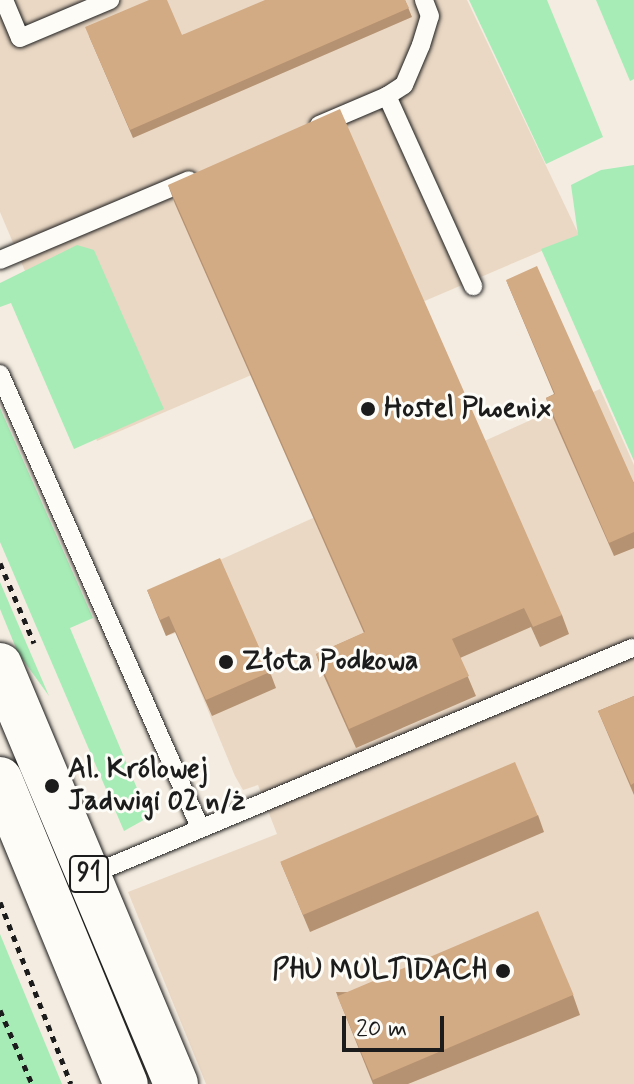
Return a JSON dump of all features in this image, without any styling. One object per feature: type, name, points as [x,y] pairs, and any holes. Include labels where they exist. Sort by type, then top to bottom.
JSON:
[{"type":"main road","name":"91","points":[[0,665],[176,1084]]},
{"type":"main road","name":"91","points":[[0,779],[126,1084]]},
{"type":"lane","points":[[4,0],[20,38],[110,0]]},
{"type":"lane","points":[[301,132],[387,96],[404,85],[430,16],[424,0]]},
{"type":"lane","points":[[387,96],[473,286]]},
{"type":"lane","points":[[0,260],[215,169]]},
{"type":"lane","points":[[0,374],[200,828]]},
{"type":"lane","points":[[90,875],[632,648]]},
{"type":"path","points":[[0,902],[71,1084]]},
{"type":"path","points":[[0,1010],[32,1084]]},
{"type":"shaded area","points":[[0,0],[467,0],[579,235],[97,441],[0,212]]},
{"type":"shaded area","points":[[600,389],[634,465],[634,1084],[206,1084],[128,892],[277,834],[258,785],[243,790],[235,776],[176,633],[166,636],[153,606],[193,572]]},
{"type":"green space","points":[[469,0],[547,0],[603,137],[546,164]]},
{"type":"green space","points":[[596,0],[634,0],[634,79],[630,81]]},
{"type":"green space","points":[[634,165],[634,461],[541,249],[578,235],[571,185],[601,170]]},
{"type":"green space","points":[[77,245],[94,250],[164,409],[74,449],[11,303],[0,307],[0,283]]},
{"type":"green space","points":[[0,408],[93,618],[70,628],[149,817],[124,831],[0,542]]},
{"type":"green space","points":[[0,582],[49,696],[18,653],[0,609]]},
{"type":"green space","points":[[0,934],[62,1084],[0,1084]]},
{"type":"building","points":[[149,0],[167,0],[182,35],[265,0],[405,0],[409,8],[130,130],[85,27]]},
{"type":"building","points":[[340,109],[562,615],[533,627],[524,608],[452,639],[469,676],[349,729],[316,654],[365,632],[168,185]]},
{"type":"building","points":[[537,266],[634,483],[634,532],[609,543],[546,398],[555,394],[506,280]]},
{"type":"building","name":"Złota Podkowa","points":[[220,558],[270,672],[206,700],[169,616],[160,620],[147,590]]},
{"type":"building","points":[[634,696],[634,783],[631,785],[598,711]]},
{"type":"building","points":[[515,762],[538,815],[303,915],[280,862]]},
{"type":"building","name":"PHU MULTIDACH","points":[[538,911],[574,995],[373,1080],[337,996]]},
{"type":"place","name":"Hostel Phoenix","points":[[368,409]]},
{"type":"place","name":"Złota Podkowa","points":[[226,662]]},
{"type":"place","name":"Al. Królowej Jadwigi 02 n/ż","points":[[52,786]]},
{"type":"place","name":"PHU MULTIDACH","points":[[503,971]]}]
